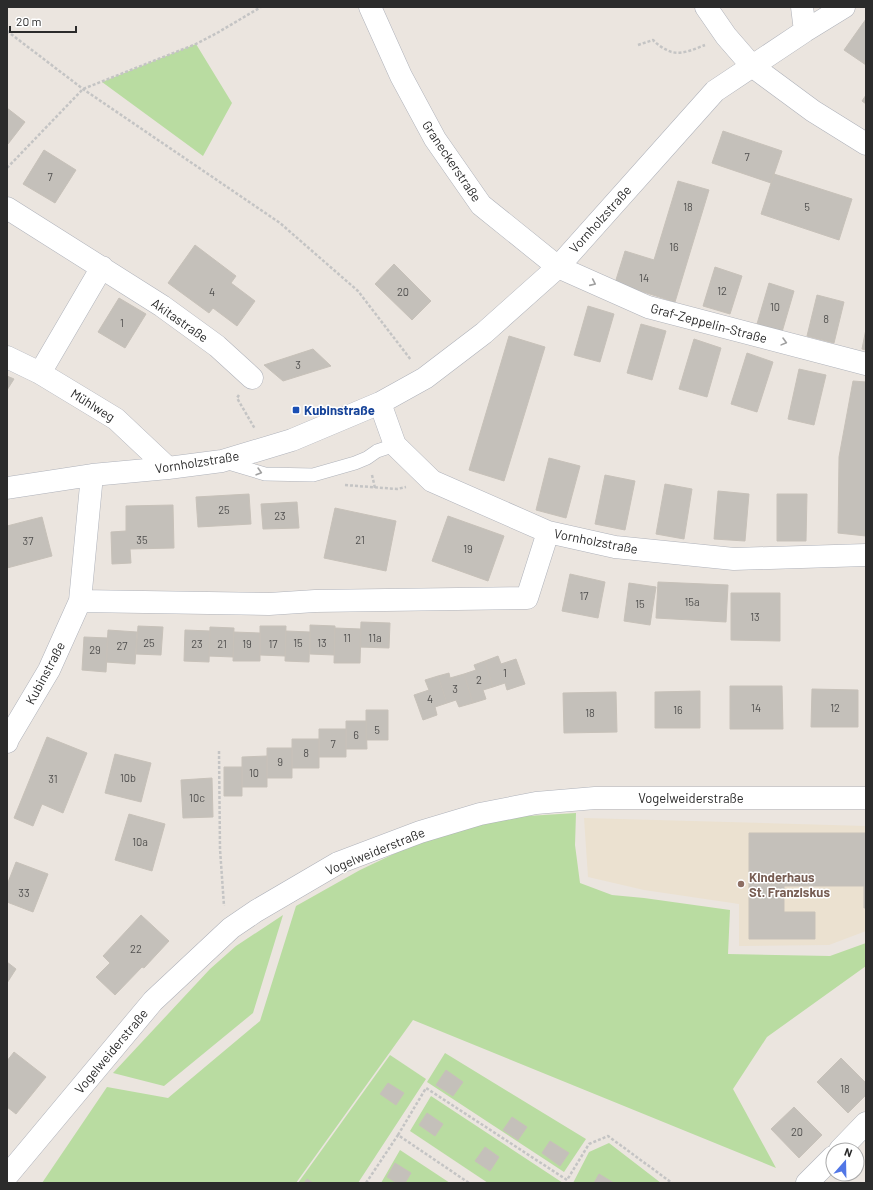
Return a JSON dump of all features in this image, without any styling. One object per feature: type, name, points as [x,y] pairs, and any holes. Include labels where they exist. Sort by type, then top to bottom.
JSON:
[{"type":"street","name":"Graneckerstraße","points":[[370,7],[401,76],[435,140],[481,205],[558,267]]},
{"type":"street","points":[[706,7],[726,36],[752,66],[813,111],[866,144]]},
{"type":"street","points":[[802,7],[805,30]]},
{"type":"street","name":"Vornholzstraße","points":[[7,488],[92,475],[222,461],[292,440],[380,403],[425,378],[484,333],[558,267],[715,91],[805,30],[844,7]]},
{"type":"street","name":"Akitastraße","points":[[7,208],[162,306],[217,346],[252,378]]},
{"type":"street","points":[[40,373],[102,267]]},
{"type":"street","name":"Graf-Zeppelin-Straße","points":[[558,267],[648,307],[866,364]]},
{"type":"street","name":"Mühlweg","points":[[7,356],[40,373],[116,419],[168,468]]},
{"type":"street","name":"Vornholzstraße","points":[[380,403],[395,445],[432,481],[548,532],[615,547],[734,559],[866,555]]},
{"type":"street","name":"Kubinstraße","points":[[7,742],[48,670],[80,601],[92,475]]},
{"type":"street","points":[[80,601],[269,604],[315,601],[527,598],[548,532]]},
{"type":"street","name":"Vogelweiderstraße","points":[[7,1176],[153,1001],[231,928],[256,910],[338,863],[420,832],[480,814],[536,803],[595,798],[866,798]]},
{"type":"street","points":[[848,1142],[866,1123]]},
{"type":"street","points":[[807,1183],[825,1165]]},
{"type":"lane","points":[[222,461],[265,474],[313,475],[356,463],[378,451],[395,445]]},
{"type":"path","points":[[7,168],[83,89],[196,44],[217,34],[261,7]]},
{"type":"path","points":[[7,31],[83,89],[280,223],[358,291],[425,378]]},
{"type":"path","points":[[638,45],[653,40],[672,52],[687,52]]},
{"type":"path","points":[[252,378],[237,398],[266,448]]},
{"type":"path","points":[[345,485],[397,489],[432,481]]},
{"type":"path","points":[[219,751],[220,849],[225,908]]},
{"type":"path","points":[[366,1183],[398,1135],[426,1088],[567,1180],[589,1144],[608,1136],[672,1183]]},
{"type":"path","points":[[398,1135],[470,1183]]},
{"type":"shaded area","name":"Kinderhaus St. Franziskus","points":[[584,818],[866,826],[866,931],[829,945],[739,946],[739,904],[644,890],[588,877]]},
{"type":"green space","points":[[196,44],[232,103],[203,156],[102,82]]},
{"type":"green space","points":[[576,813],[575,845],[580,883],[612,895],[730,910],[728,954],[830,956],[866,943],[866,966],[767,1037],[733,1089],[776,1168],[413,1020],[296,1183],[42,1183],[107,1087],[168,1098],[260,1021],[296,906],[360,870],[438,833],[512,817]]},
{"type":"green space","points":[[283,915],[253,1013],[164,1086],[113,1073],[210,969],[236,946]]},
{"type":"green space","points":[[445,1053],[586,1139],[564,1172],[427,1082]]},
{"type":"green space","points":[[390,1055],[426,1079],[358,1183],[298,1183]]},
{"type":"green space","points":[[431,1096],[563,1183],[488,1183],[410,1131]]},
{"type":"green space","points":[[609,1143],[661,1183],[573,1183],[589,1152]]},
{"type":"green space","points":[[400,1150],[450,1183],[381,1183]]},
{"type":"building","points":[[866,19],[866,65],[844,50]]},
{"type":"building","points":[[866,95],[866,104],[862,101]]},
{"type":"building","points":[[7,108],[25,122],[8,144],[7,143]]},
{"type":"building","points":[[723,131],[782,151],[771,183],[712,163]]},
{"type":"building","points":[[44,150],[76,170],[55,203],[23,184]]},
{"type":"building","points":[[774,174],[852,199],[839,240],[761,214]]},
{"type":"building","points":[[678,181],[709,190],[675,302],[615,283],[625,251],[654,260]]},
{"type":"building","points":[[195,245],[236,276],[231,283],[255,301],[237,326],[213,308],[209,313],[168,283]]},
{"type":"building","points":[[394,264],[431,301],[412,320],[375,284]]},
{"type":"building","points":[[715,267],[742,276],[730,314],[703,306]]},
{"type":"building","points":[[769,283],[794,291],[782,332],[757,324]]},
{"type":"building","points":[[817,295],[844,302],[834,343],[807,336]]},
{"type":"building","points":[[119,298],[146,314],[125,348],[98,332]]},
{"type":"building","points":[[588,306],[614,314],[600,362],[574,355]]},
{"type":"building","points":[[641,324],[666,331],[652,380],[627,373]]},
{"type":"building","points":[[866,329],[866,350],[862,349]]},
{"type":"building","points":[[509,336],[545,347],[504,481],[469,470]]},
{"type":"building","points":[[694,339],[721,348],[707,397],[679,389]]},
{"type":"building","points":[[313,349],[331,366],[283,381],[264,365]]},
{"type":"building","points":[[747,353],[773,362],[757,412],[731,404]]},
{"type":"building","points":[[799,369],[826,375],[814,425],[788,419]]},
{"type":"building","points":[[7,376],[14,379],[7,390]]},
{"type":"building","points":[[853,381],[866,382],[866,536],[838,533],[839,457]]},
{"type":"building","points":[[549,458],[580,466],[566,518],[536,510]]},
{"type":"building","points":[[605,475],[635,481],[625,530],[595,524]]},
{"type":"building","points":[[665,484],[692,489],[684,539],[656,534]]},
{"type":"building","points":[[718,491],[749,494],[745,541],[714,539]]},
{"type":"building","points":[[249,494],[251,524],[198,527],[196,497]]},
{"type":"building","points":[[777,494],[807,494],[806,541],[777,541]]},
{"type":"building","points":[[297,502],[299,528],[263,529],[261,504]]},
{"type":"building","points":[[173,505],[174,548],[130,549],[131,563],[112,564],[111,532],[126,531],[126,506]]},
{"type":"building","points":[[335,508],[396,521],[386,571],[324,558]]},
{"type":"building","points":[[448,516],[504,536],[488,581],[432,561]]},
{"type":"building","points":[[42,517],[52,556],[7,568],[7,526]]},
{"type":"building","points":[[570,574],[605,582],[598,618],[562,611]]},
{"type":"building","points":[[658,582],[728,585],[726,622],[656,618]]},
{"type":"building","points":[[629,583],[656,587],[650,625],[624,621]]},
{"type":"building","points":[[731,593],[780,593],[780,641],[731,640]]},
{"type":"building","points":[[361,622],[390,623],[389,648],[360,647]]},
{"type":"building","points":[[310,625],[335,626],[334,655],[310,654]]},
{"type":"building","points":[[138,626],[163,627],[161,655],[136,654]]},
{"type":"building","points":[[260,626],[286,626],[285,656],[260,655]]},
{"type":"building","points":[[210,627],[234,628],[233,657],[209,656]]},
{"type":"building","points":[[335,628],[361,629],[360,663],[334,663]]},
{"type":"building","points":[[108,630],[137,632],[135,664],[106,662]]},
{"type":"building","points":[[185,630],[210,631],[209,662],[184,661]]},
{"type":"building","points":[[286,631],[310,632],[309,662],[285,661]]},
{"type":"building","points":[[234,632],[260,633],[260,661],[233,661]]},
{"type":"building","points":[[84,637],[108,638],[106,672],[82,670]]},
{"type":"building","points":[[498,656],[501,664],[516,659],[525,684],[507,690],[505,683],[493,687],[485,661]]},
{"type":"building","points":[[485,661],[493,687],[483,690],[486,699],[473,703],[464,674],[476,670],[474,665]]},
{"type":"building","points":[[449,673],[450,678],[464,674],[473,703],[459,707],[456,700],[447,703],[438,676]]},
{"type":"building","points":[[438,676],[447,703],[435,707],[437,715],[423,720],[414,695],[429,690],[425,680]]},
{"type":"building","points":[[730,686],[782,686],[783,729],[730,729]]},
{"type":"building","points":[[812,689],[858,690],[858,727],[811,727]]},
{"type":"building","points":[[700,691],[700,728],[655,728],[655,692]]},
{"type":"building","points":[[616,692],[617,732],[564,733],[563,693]]},
{"type":"building","points":[[366,710],[388,710],[388,740],[366,740]]},
{"type":"building","points":[[346,721],[366,721],[367,749],[346,749]]},
{"type":"building","points":[[319,729],[346,729],[346,757],[319,757]]},
{"type":"building","points":[[47,737],[87,753],[63,813],[42,804],[33,826],[14,818]]},
{"type":"building","points":[[292,739],[319,739],[319,768],[292,768]]},
{"type":"building","points":[[267,748],[292,748],[292,778],[267,778]]},
{"type":"building","points":[[115,754],[151,763],[141,802],[105,793]]},
{"type":"building","points":[[267,756],[267,787],[242,787],[242,757]]},
{"type":"building","points":[[224,767],[242,767],[242,796],[224,796]]},
{"type":"building","points":[[212,778],[213,817],[183,818],[181,780]]},
{"type":"building","points":[[129,814],[165,824],[152,871],[115,860]]},
{"type":"building","points":[[749,833],[866,833],[866,908],[864,908],[864,886],[784,886],[784,912],[815,912],[815,939],[749,939]]},
{"type":"building","points":[[16,862],[48,874],[33,912],[7,902],[7,885]]},
{"type":"building","points":[[141,915],[169,941],[144,968],[142,967],[115,995],[96,977],[110,963],[103,956]]},
{"type":"building","points":[[7,962],[16,969],[7,983]]},
{"type":"building","points":[[14,1052],[46,1077],[16,1114],[7,1107],[7,1061]]},
{"type":"building","points":[[841,1058],[866,1083],[866,1095],[848,1113],[817,1082]]},
{"type":"building","points":[[446,1070],[463,1082],[453,1096],[436,1085]]},
{"type":"building","points":[[388,1083],[404,1093],[396,1105],[380,1094]]},
{"type":"building","points":[[794,1107],[822,1135],[799,1158],[771,1129]]},
{"type":"building","points":[[427,1113],[443,1124],[435,1136],[419,1125]]},
{"type":"building","points":[[512,1117],[527,1127],[518,1140],[503,1130]]},
{"type":"building","points":[[550,1141],[569,1153],[560,1166],[542,1153]]},
{"type":"building","points":[[485,1147],[499,1157],[490,1171],[475,1161]]},
{"type":"building","points":[[395,1163],[411,1173],[405,1183],[397,1183],[387,1177]]},
{"type":"building","points":[[599,1174],[614,1183],[594,1183]]},
{"type":"building","points":[[307,1179],[313,1183],[304,1183]]},
{"type":"place","name":"Kubinstraße","points":[[296,410]]},
{"type":"place","name":"Kinderhaus St. Franziskus","points":[[741,884]]}]
